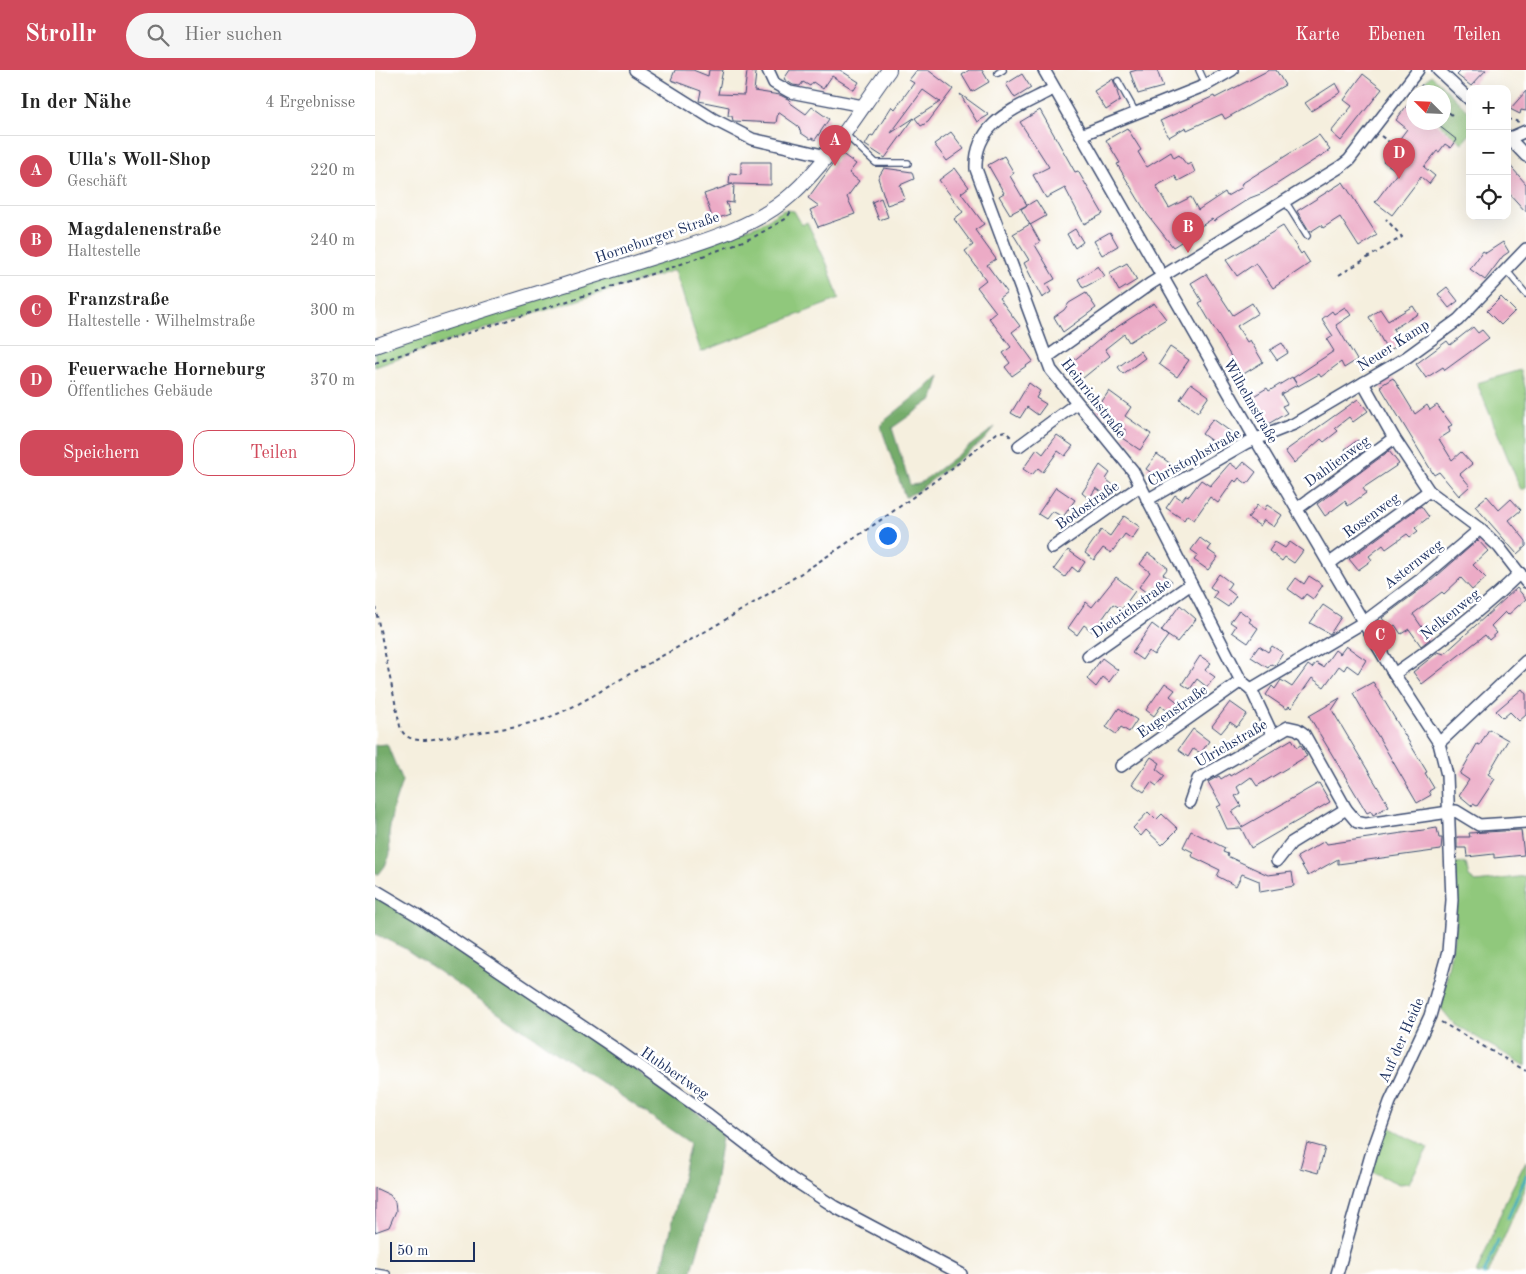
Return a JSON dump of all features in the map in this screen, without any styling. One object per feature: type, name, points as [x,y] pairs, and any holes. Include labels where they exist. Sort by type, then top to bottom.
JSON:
[{"type":"street","points":[[635,70],[713,119],[752,139],[827,156]]},
{"type":"street","points":[[769,70],[769,77],[774,83],[789,92],[863,106]]},
{"type":"street","name":"Horneburger Straße","points":[[375,346],[441,322],[709,239],[755,219],[790,196],[827,156],[889,70]]},
{"type":"street","name":"Wilhelmstraße","points":[[1044,70],[1053,89],[1163,276],[1256,440],[1395,674],[1439,743]]},
{"type":"street","points":[[1081,135],[1206,85],[1231,70]]},
{"type":"street","points":[[1045,358],[1163,276],[1344,163],[1418,70]]},
{"type":"street","points":[[1438,70],[1466,96]]},
{"type":"street","name":"Heinrichstraße","points":[[1053,89],[995,121],[985,132],[978,145],[975,158],[976,169],[1051,370],[1133,471],[1241,681],[1251,689],[1273,736]]},
{"type":"street","points":[[1511,136],[1526,131]]},
{"type":"street","points":[[1511,139],[1526,156]]},
{"type":"street","name":"Neuer Kamp","points":[[1256,440],[1294,424],[1407,357],[1458,320],[1526,249]]},
{"type":"street","points":[[1363,383],[1394,438],[1429,491],[1480,529],[1499,547],[1523,577]]},
{"type":"street","points":[[1019,446],[1077,403]]},
{"type":"street","name":"Dahlienweg","points":[[1297,508],[1394,438]]},
{"type":"street","name":"Christophstraße","points":[[1147,500],[1246,443],[1256,440]]},
{"type":"street","name":"Bodostraße","points":[[1052,548],[1140,486]]},
{"type":"street","name":"Rosenweg","points":[[1330,563],[1429,491]]},
{"type":"street","name":"Asternweg","points":[[1251,689],[1364,622],[1420,580],[1480,529]]},
{"type":"street","name":"Nelkenweg","points":[[1395,674],[1450,635],[1523,577]]},
{"type":"street","name":"Dietrichstraße","points":[[1088,656],[1191,584]]},
{"type":"street","points":[[1439,743],[1526,661]]},
{"type":"street","name":"Eugenstraße","points":[[1121,766],[1241,681]]},
{"type":"street","name":"Ulrichstraße","points":[[1190,802],[1198,779],[1288,727],[1297,729],[1304,734],[1347,809],[1357,822],[1366,824],[1448,812]]},
{"type":"street","name":"Auf der Heide","points":[[1337,1274],[1371,1155],[1387,1111],[1430,1016],[1444,970],[1451,924],[1447,775],[1439,743]]},
{"type":"street","points":[[1277,861],[1291,843],[1347,809]]},
{"type":"street","points":[[1448,812],[1456,811],[1479,825],[1526,822]]},
{"type":"street","name":"Hubbertweg","points":[[375,890],[417,915],[610,1045],[709,1115],[792,1179],[827,1202],[961,1274]]},
{"type":"lane","points":[[1199,70],[1206,85]]},
{"type":"lane","points":[[1118,81],[1136,113]]},
{"type":"lane","points":[[843,133],[876,163],[908,163]]},
{"type":"lane","points":[[1285,201],[1307,236]]},
{"type":"lane","points":[[1507,271],[1526,294]]},
{"type":"lane","points":[[375,1272],[387,1274]]},
{"type":"path","points":[[1451,114],[1454,117]]},
{"type":"path","points":[[1511,120],[1526,123]]},
{"type":"path","points":[[1372,130],[1393,145]]},
{"type":"path","points":[[375,363],[673,267],[754,238],[787,218],[794,205]]},
{"type":"path","points":[[1339,275],[1401,237],[1387,219]]},
{"type":"path","points":[[375,606],[400,726],[402,734],[406,737],[426,740],[535,722],[570,707],[666,654],[793,579],[875,525],[997,433],[1005,431],[1019,446]]},
{"type":"path","points":[[1430,1016],[1526,1070]]},
{"type":"green space","points":[[1431,75],[1441,85],[1422,85]]},
{"type":"green space","points":[[1451,94],[1466,109],[1466,138],[1462,143],[1447,130],[1451,130]]},
{"type":"green space","points":[[784,210],[794,211],[802,225],[807,222],[827,264],[839,299],[701,352],[675,270],[472,333],[375,367],[375,347],[758,225]]},
{"type":"green space","points":[[1521,370],[1526,391],[1526,488],[1521,490],[1477,383]]},
{"type":"green space","points":[[940,376],[933,399],[892,428],[910,485],[919,484],[995,427],[983,441],[916,492],[905,497],[881,427],[883,422]]},
{"type":"green space","points":[[387,744],[402,781],[393,808],[389,834],[390,855],[379,874],[375,874],[375,745]]},
{"type":"green space","points":[[1466,863],[1469,877],[1476,882],[1526,876],[1526,1066],[1454,1024],[1441,1008],[1456,925],[1455,864]]},
{"type":"green space","points":[[375,893],[500,974],[723,1131],[712,1202],[691,1274],[661,1274],[690,1143],[404,948],[375,934]]},
{"type":"green space","points":[[1385,1125],[1428,1148],[1409,1183],[1399,1184],[1370,1171]]},
{"type":"green space","points":[[1526,1161],[1526,1187],[1488,1274],[1476,1274],[1508,1196]]},
{"type":"building","points":[[675,70],[693,70],[708,76],[709,70],[723,70],[718,94],[744,95],[747,72],[756,73],[754,91],[780,95],[790,100],[789,102],[806,114],[812,107],[829,119],[815,140],[801,133],[798,126],[778,112],[776,123],[733,121],[732,116],[728,116],[729,107],[699,101],[701,91],[671,80]]},
{"type":"building","points":[[790,70],[840,70],[859,82],[854,90],[832,76],[823,89],[813,82],[810,86],[803,82],[800,86],[793,85],[784,79]]},
{"type":"building","points":[[917,70],[928,70],[953,89],[928,122],[921,126],[915,118],[940,102],[923,90],[891,133],[914,118],[885,158],[865,145],[892,106],[895,109],[914,83],[909,80]]},
{"type":"building","points":[[969,70],[982,70],[989,82],[972,92],[962,75]]},
{"type":"building","points":[[1157,70],[1163,87],[1138,94],[1130,72]]},
{"type":"building","points":[[1269,70],[1276,70],[1285,85],[1225,119],[1222,114],[1187,130],[1186,127],[1169,137],[1160,121],[1214,96],[1215,98]]},
{"type":"building","points":[[1462,70],[1486,70],[1472,85],[1457,75]]},
{"type":"building","points":[[1022,74],[1031,88],[1015,98],[1006,84]]},
{"type":"building","points":[[1363,74],[1382,89],[1341,141],[1331,132],[1352,106],[1344,100]]},
{"type":"building","points":[[1113,79],[1120,101],[1106,110],[1094,91]]},
{"type":"building","points":[[1336,83],[1341,92],[1311,111],[1305,103]]},
{"type":"building","points":[[1526,91],[1526,111],[1521,110],[1520,114],[1511,108]]},
{"type":"building","points":[[960,94],[989,115],[977,122]]},
{"type":"building","points":[[1406,107],[1406,128],[1396,120]]},
{"type":"building","points":[[1040,110],[1075,172],[1078,171],[1103,214],[1084,224],[1065,188],[1046,198],[1033,175],[1049,167],[1020,122]]},
{"type":"building","points":[[1127,128],[1141,150],[1138,152],[1147,167],[1171,152],[1174,158],[1179,155],[1187,165],[1191,163],[1195,172],[1178,181],[1175,176],[1156,186],[1169,208],[1191,197],[1198,210],[1225,192],[1227,196],[1243,187],[1241,184],[1319,135],[1330,150],[1263,193],[1250,198],[1214,221],[1212,219],[1195,230],[1197,232],[1173,247],[1147,214],[1117,164],[1120,163],[1106,140]]},
{"type":"building","points":[[1406,130],[1444,130],[1457,140],[1451,148],[1445,144],[1439,152],[1437,151],[1424,167],[1435,176],[1429,184],[1421,177],[1392,215],[1375,202],[1398,172],[1383,161]]},
{"type":"building","points":[[951,132],[964,149],[947,161],[934,144]]},
{"type":"building","points":[[841,153],[856,164],[849,173],[859,181],[847,197],[855,214],[818,227],[810,210],[819,206],[808,198]]},
{"type":"building","points":[[1004,156],[1014,173],[1010,176],[1027,205],[1010,214],[999,196],[1004,193],[988,165]]},
{"type":"building","points":[[741,162],[771,162],[771,185],[734,184],[733,203],[726,202],[730,214],[713,220],[704,194],[733,184],[729,184],[730,173],[741,174]]},
{"type":"building","points":[[1511,167],[1526,184],[1526,212],[1511,195]]},
{"type":"building","points":[[884,168],[912,172],[914,179],[900,185],[905,199],[887,205],[878,178]]},
{"type":"building","points":[[955,168],[969,187],[961,193],[984,224],[975,230],[996,259],[987,265],[1007,292],[999,298],[1020,326],[1012,332],[1033,361],[1012,376],[1005,367],[1010,363],[1003,353],[1011,347],[989,318],[996,312],[977,287],[986,280],[965,251],[973,245],[954,219],[963,212],[939,180]]},
{"type":"building","points":[[1343,182],[1377,235],[1359,247],[1340,217],[1323,228],[1321,225],[1310,232],[1297,211]]},
{"type":"building","points":[[881,198],[888,217],[879,220],[872,202]]},
{"type":"building","points":[[1036,200],[1046,216],[1030,225],[1021,209]]},
{"type":"building","points":[[1030,224],[1040,242],[1035,245],[1055,279],[1046,284],[1051,292],[1042,298],[1024,263],[1029,260],[1013,234]]},
{"type":"building","points":[[1283,226],[1301,254],[1303,252],[1310,263],[1273,288],[1256,263],[1237,276],[1226,260]]},
{"type":"building","points":[[1075,229],[1083,242],[1075,248],[1067,234]]},
{"type":"building","points":[[1110,232],[1118,246],[1102,255],[1094,241]]},
{"type":"building","points":[[1503,242],[1509,252],[1503,256],[1485,280],[1470,269],[1483,251],[1486,253]]},
{"type":"building","points":[[1127,263],[1137,280],[1119,291],[1109,273]]},
{"type":"building","points":[[1098,266],[1105,276],[1083,288],[1078,279]]},
{"type":"building","points":[[1206,274],[1233,315],[1252,303],[1258,313],[1237,326],[1247,342],[1250,340],[1263,362],[1242,375],[1199,303],[1202,301],[1191,283]]},
{"type":"building","points":[[1447,287],[1458,301],[1449,308],[1438,294]]},
{"type":"building","points":[[1086,293],[1096,308],[1063,332],[1054,317],[1064,310],[1069,303]]},
{"type":"building","points":[[1501,297],[1515,311],[1501,325],[1487,311]]},
{"type":"building","points":[[1154,303],[1166,319],[1129,342],[1124,334],[1105,349],[1110,356],[1077,383],[1066,367],[1105,335]]},
{"type":"building","points":[[1413,306],[1418,314],[1393,329],[1402,343],[1388,351],[1369,317],[1380,309],[1388,321]]},
{"type":"building","points":[[1345,307],[1351,315],[1336,325],[1357,360],[1344,368],[1341,362],[1321,377],[1319,374],[1298,386],[1293,378],[1334,351],[1327,340],[1333,336],[1322,319],[1332,311],[1334,314]]},
{"type":"building","points":[[1473,327],[1478,333],[1482,330],[1489,338],[1445,370],[1443,367],[1426,378],[1416,364],[1447,341],[1450,345]]},
{"type":"building","points":[[1282,343],[1288,353],[1277,360],[1270,350]]},
{"type":"building","points":[[1170,347],[1189,360],[1177,377],[1159,364]]},
{"type":"building","points":[[1140,351],[1145,358],[1123,374],[1118,367]]},
{"type":"building","points":[[1292,377],[1297,385],[1281,394],[1287,404],[1282,406],[1287,413],[1268,424],[1252,397],[1267,388],[1269,391]]},
{"type":"building","points":[[1393,378],[1415,414],[1427,405],[1430,410],[1437,405],[1452,425],[1448,427],[1450,432],[1439,439],[1452,460],[1461,452],[1472,464],[1460,474],[1470,486],[1459,496],[1439,472],[1434,475],[1380,386]]},
{"type":"building","points":[[1029,383],[1040,391],[1036,398],[1046,404],[1038,415],[1027,407],[1020,418],[1011,413]]},
{"type":"building","points":[[1191,383],[1209,396],[1198,412],[1180,399]]},
{"type":"building","points":[[1109,391],[1131,407],[1125,416],[1151,434],[1140,450],[1122,438],[1127,431],[1096,410]]},
{"type":"building","points":[[1358,399],[1368,411],[1353,422],[1349,417],[1335,428],[1338,431],[1324,442],[1321,439],[1294,463],[1285,451]]},
{"type":"building","points":[[1213,419],[1231,432],[1220,447],[1202,434]]},
{"type":"building","points":[[1057,435],[1073,446],[1065,456],[1058,451],[1043,472],[1038,468],[1032,475],[1023,469],[1037,449],[1043,454]]},
{"type":"building","points":[[1358,440],[1365,450],[1352,459],[1345,449]]},
{"type":"building","points":[[1389,451],[1399,464],[1363,488],[1366,493],[1348,506],[1345,501],[1325,516],[1317,504]]},
{"type":"building","points":[[1157,454],[1175,467],[1164,482],[1146,469]]},
{"type":"building","points":[[1244,462],[1256,472],[1247,484],[1239,478],[1236,482],[1234,480],[1218,503],[1210,497],[1194,520],[1187,515],[1184,520],[1166,508],[1175,495],[1182,500],[1186,495],[1189,496],[1201,480],[1210,486],[1230,463],[1238,469]]},
{"type":"building","points":[[1100,465],[1110,473],[1106,479],[1113,485],[1106,495],[1096,488],[1089,499],[1082,493]]},
{"type":"building","points":[[1056,487],[1075,500],[1063,517],[1052,511],[1046,519],[1038,514]]},
{"type":"building","points":[[1487,496],[1499,510],[1511,499],[1521,510],[1509,520],[1526,541],[1526,546],[1517,554],[1475,506]]},
{"type":"building","points":[[1257,505],[1264,510],[1267,505],[1282,515],[1274,527],[1264,520],[1260,526],[1248,518]]},
{"type":"building","points":[[1421,506],[1429,517],[1415,528],[1418,531],[1410,537],[1407,534],[1386,549],[1383,545],[1369,556],[1372,560],[1358,570],[1349,559]]},
{"type":"building","points":[[1124,516],[1140,527],[1132,539],[1125,534],[1111,553],[1103,548],[1094,560],[1085,553],[1101,530],[1110,536]]},
{"type":"building","points":[[1200,538],[1211,546],[1208,550],[1218,557],[1208,570],[1194,560],[1198,555],[1191,550]]},
{"type":"building","points":[[1478,540],[1488,551],[1473,565],[1486,578],[1472,590],[1461,578],[1444,594],[1442,592],[1413,614],[1430,639],[1421,646],[1409,629],[1401,634],[1395,625],[1390,629],[1382,618],[1430,582]]},
{"type":"building","points":[[1275,542],[1285,548],[1290,542],[1303,551],[1294,563],[1285,557],[1282,561],[1269,551]]},
{"type":"building","points":[[1068,550],[1085,562],[1078,572],[1072,567],[1065,577],[1054,569]]},
{"type":"building","points":[[1148,553],[1168,568],[1163,574],[1172,581],[1164,591],[1155,584],[1147,593],[1139,587],[1150,572],[1140,564]]},
{"type":"building","points":[[1219,574],[1231,583],[1227,589],[1236,596],[1228,607],[1213,597],[1217,592],[1210,587]]},
{"type":"building","points":[[1309,576],[1323,585],[1313,599],[1306,594],[1302,599],[1288,589],[1296,578],[1304,584]]},
{"type":"building","points":[[1116,577],[1135,591],[1122,609],[1113,604],[1093,632],[1084,625],[1077,635],[1068,628],[1086,602],[1092,607]]},
{"type":"building","points":[[1517,588],[1526,599],[1508,615],[1505,612],[1491,626],[1497,633],[1489,640],[1485,635],[1422,684],[1413,672],[1438,652],[1444,654]]},
{"type":"building","points":[[1180,605],[1196,619],[1177,642],[1161,631]]},
{"type":"building","points":[[1323,605],[1341,617],[1330,634],[1310,623]]},
{"type":"building","points":[[1239,610],[1251,619],[1249,622],[1258,628],[1248,643],[1232,632],[1236,626],[1230,622]]},
{"type":"building","points":[[1152,624],[1168,636],[1154,655],[1148,651],[1142,660],[1132,653]]},
{"type":"building","points":[[1259,646],[1268,652],[1272,646],[1283,653],[1275,666],[1271,664],[1268,668],[1251,657]]},
{"type":"building","points":[[1346,646],[1366,660],[1358,673],[1347,665],[1344,670],[1339,666],[1324,687],[1312,678],[1291,708],[1289,706],[1287,709],[1266,695],[1272,686],[1275,689],[1281,680],[1292,687],[1308,665],[1312,668],[1316,663],[1323,667],[1335,650],[1340,654]]},
{"type":"building","points":[[1200,656],[1211,663],[1205,670],[1215,677],[1207,687],[1197,679],[1190,689],[1182,684]]},
{"type":"building","points":[[1102,658],[1118,670],[1109,682],[1103,677],[1096,687],[1087,679]]},
{"type":"building","points":[[1373,682],[1427,772],[1425,773],[1434,788],[1429,791],[1431,795],[1417,803],[1353,693]]},
{"type":"building","points":[[1165,683],[1175,690],[1170,696],[1180,704],[1173,715],[1161,706],[1154,716],[1146,710]]},
{"type":"building","points":[[1522,689],[1526,694],[1526,715],[1519,721],[1510,712],[1503,718],[1496,711]]},
{"type":"building","points":[[1340,698],[1332,710],[1389,806],[1373,815],[1371,811],[1367,813],[1309,716]]},
{"type":"building","points":[[1230,702],[1247,714],[1237,727],[1230,722],[1221,733],[1212,726]]},
{"type":"building","points":[[1119,708],[1137,720],[1129,732],[1121,727],[1116,734],[1106,727]]},
{"type":"building","points":[[1193,729],[1209,741],[1201,753],[1193,749],[1188,757],[1178,750]]},
{"type":"building","points":[[1489,729],[1508,740],[1488,774],[1495,779],[1477,806],[1473,804],[1472,806],[1459,795],[1469,780],[1460,774],[1477,744],[1480,745]]},
{"type":"building","points":[[1292,739],[1297,747],[1301,745],[1307,756],[1257,786],[1251,777],[1237,787],[1240,793],[1235,796],[1241,806],[1232,812],[1242,827],[1319,783],[1330,802],[1251,848],[1241,828],[1227,829],[1217,807],[1221,805],[1208,782],[1219,776],[1221,779],[1229,774],[1230,776]]},
{"type":"building","points":[[1151,757],[1160,763],[1156,769],[1165,776],[1157,786],[1151,782],[1144,792],[1132,784]]},
{"type":"building","points":[[1148,812],[1156,820],[1162,814],[1178,829],[1162,845],[1146,830],[1141,836],[1133,828]]},
{"type":"building","points":[[1437,828],[1439,838],[1442,838],[1441,850],[1338,864],[1338,859],[1308,876],[1297,857],[1325,841],[1327,844]]},
{"type":"building","points":[[1521,830],[1524,855],[1494,858],[1494,854],[1467,857],[1466,848],[1457,848],[1457,837],[1470,837],[1469,833]]},
{"type":"building","points":[[1191,831],[1225,848],[1223,852],[1228,854],[1227,856],[1268,875],[1292,872],[1294,886],[1260,892],[1259,881],[1242,874],[1236,886],[1217,876],[1220,870],[1191,856],[1193,852],[1183,847]]},
{"type":"building","points":[[1307,1143],[1325,1148],[1318,1173],[1300,1168]]},
{"type":"building","points":[[375,1188],[390,1195],[395,1202],[396,1211],[389,1227],[375,1232]]},
{"type":"waterway","points":[[1508,1218],[1526,1176]]},
{"type":"waterway","points":[[1484,1274],[1498,1241]]},
{"type":"place","name":"Ulla's Woll-Shop","points":[[835,166]]},
{"type":"place","name":"Feuerwache Horneburg","points":[[1399,179]]},
{"type":"place","name":"Magdalenenstraße","points":[[1188,253]]},
{"type":"place","name":"Franzstraße","points":[[1380,661]]}]
